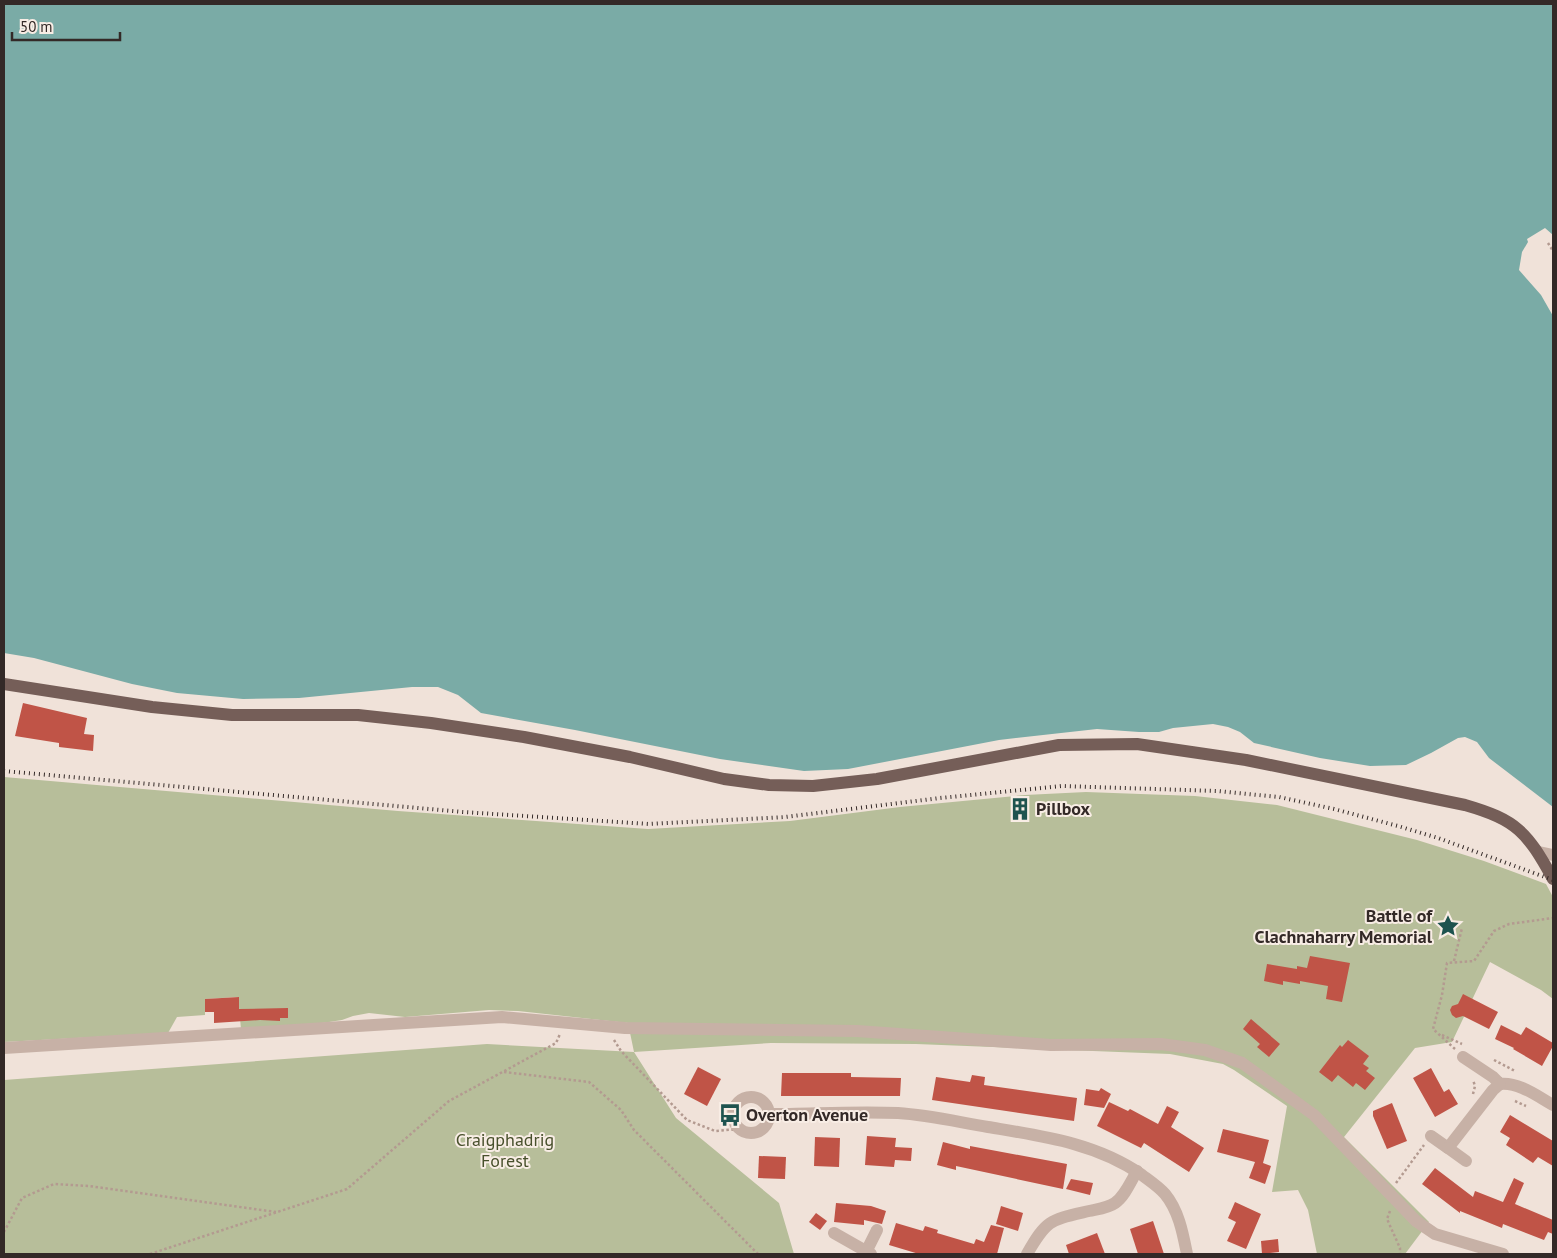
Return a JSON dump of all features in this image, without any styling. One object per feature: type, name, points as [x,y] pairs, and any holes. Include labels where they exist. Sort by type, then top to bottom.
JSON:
[{"type":"main road","points":[[4,684],[152,707],[232,715],[358,715],[431,722],[524,737],[724,779],[769,785],[813,786],[877,779],[1059,745],[1137,744],[1246,760],[1464,804],[1491,812],[1522,832],[1545,856],[1553,879]]},
{"type":"street","points":[[4,1048],[502,1018],[624,1028],[857,1031],[1051,1045],[1161,1044],[1205,1050],[1242,1063],[1314,1115],[1416,1221],[1435,1234],[1503,1254]]},
{"type":"street","points":[[1463,1057],[1493,1077],[1500,1084]]},
{"type":"street","points":[[1448,1148],[1493,1090],[1500,1084],[1510,1083],[1553,1105]]},
{"type":"street","points":[[755,1097],[765,1102],[770,1114],[769,1120],[762,1130],[750,1133],[739,1129],[735,1124],[733,1112],[735,1106],[743,1098],[755,1097]]},
{"type":"street","points":[[770,1114],[897,1113],[926,1116],[1063,1140],[1111,1157],[1137,1171],[1165,1194],[1175,1211],[1182,1230],[1187,1254]]},
{"type":"street","points":[[1431,1136],[1466,1161]]},
{"type":"street","points":[[1026,1254],[1040,1232],[1051,1222],[1115,1203],[1124,1193],[1137,1171]]},
{"type":"street","points":[[834,1233],[868,1253],[877,1230]]},
{"type":"path","points":[[1548,243],[1553,251]]},
{"type":"path","points":[[1463,1057],[1433,1029],[1442,994],[1447,962],[1474,961],[1494,931],[1509,924],[1553,918]]},
{"type":"path","points":[[1454,961],[1462,928]]},
{"type":"path","points":[[150,1254],[346,1189],[449,1101],[556,1043],[566,1023]]},
{"type":"path","points":[[604,1026],[621,1051],[687,1120],[715,1131],[739,1129]]},
{"type":"path","points":[[503,1072],[588,1082],[621,1110],[634,1130],[758,1254]]},
{"type":"path","points":[[1471,1098],[1475,1086],[1472,1078]]},
{"type":"path","points":[[1509,1098],[1530,1108]]},
{"type":"path","points":[[1400,1254],[1400,1248],[1387,1219],[1392,1195],[1431,1136]]},
{"type":"path","points":[[4,1232],[22,1198],[54,1184],[89,1186],[277,1212]]},
{"type":"green space","points":[[4,777],[398,811],[648,829],[790,821],[900,807],[1025,795],[1086,792],[1195,796],[1277,805],[1417,840],[1484,861],[1546,884],[1553,897],[1553,999],[1541,990],[1490,962],[1452,1042],[1415,1048],[1344,1137],[1429,1222],[1405,1254],[1317,1254],[1308,1210],[1298,1190],[1272,1192],[1287,1106],[1223,1064],[1170,1054],[916,1044],[771,1043],[634,1052],[628,1023],[518,1011],[489,1010],[405,1017],[369,1013],[316,1024],[241,1029],[238,997],[205,999],[205,1015],[177,1017],[168,1033],[4,1042]]},
{"type":"green space","name":"Craigphadrig Forest","points":[[487,1044],[634,1052],[676,1118],[779,1203],[794,1254],[4,1254],[4,1080]]},
{"type":"water","points":[[4,4],[1553,4],[1553,235],[1545,228],[1527,239],[1528,242],[1522,252],[1519,270],[1541,295],[1553,316],[1553,807],[1489,758],[1477,742],[1465,737],[1458,738],[1406,765],[1370,766],[1320,758],[1254,743],[1240,732],[1213,724],[1173,728],[1159,732],[1097,729],[999,740],[848,769],[804,771],[720,759],[481,713],[458,695],[438,687],[412,687],[299,698],[243,699],[177,693],[132,684],[34,658],[4,653]]},
{"type":"building","points":[[23,703],[87,718],[84,734],[94,735],[93,751],[59,747],[59,743],[15,736]]},
{"type":"building","points":[[1310,956],[1350,963],[1342,1002],[1326,999],[1328,986],[1300,981],[1300,984],[1283,981],[1283,985],[1264,981],[1267,964],[1297,969],[1297,966],[1307,968]]},
{"type":"building","points":[[1463,994],[1498,1012],[1489,1029],[1463,1016],[1456,1018],[1452,1015],[1450,1010],[1452,1006],[1458,1004]]},
{"type":"building","points":[[239,997],[239,1009],[288,1008],[288,1018],[280,1018],[280,1021],[260,1020],[214,1023],[214,1012],[205,1012],[205,999]]},
{"type":"building","points":[[1251,1019],[1280,1044],[1269,1057],[1257,1047],[1260,1044],[1243,1029]]},
{"type":"building","points":[[1501,1025],[1521,1035],[1526,1027],[1553,1043],[1542,1066],[1514,1048],[1495,1039]]},
{"type":"building","points":[[1348,1040],[1369,1056],[1363,1064],[1369,1068],[1366,1071],[1375,1078],[1365,1090],[1356,1083],[1353,1087],[1338,1075],[1332,1082],[1319,1072],[1340,1045],[1342,1047]]},
{"type":"building","points":[[698,1067],[721,1079],[707,1106],[684,1094]]},
{"type":"building","points":[[1431,1068],[1444,1092],[1449,1089],[1458,1104],[1435,1117],[1413,1078]]},
{"type":"building","points":[[782,1073],[851,1073],[851,1077],[901,1078],[900,1096],[781,1096]]},
{"type":"building","points":[[972,1075],[985,1077],[984,1085],[1077,1098],[1074,1121],[932,1100],[936,1077],[970,1082]]},
{"type":"building","points":[[1101,1088],[1111,1094],[1104,1108],[1084,1105],[1086,1089],[1099,1091]]},
{"type":"building","points":[[1109,1102],[1128,1111],[1130,1109],[1158,1124],[1167,1106],[1179,1112],[1171,1127],[1204,1148],[1189,1172],[1144,1143],[1141,1148],[1097,1126]]},
{"type":"building","points":[[1392,1103],[1407,1141],[1387,1149],[1373,1116],[1373,1111]]},
{"type":"building","points":[[1510,1115],[1553,1141],[1553,1166],[1538,1157],[1533,1163],[1506,1145],[1510,1138],[1500,1132]]},
{"type":"building","points":[[1223,1129],[1269,1140],[1263,1163],[1271,1166],[1265,1184],[1249,1178],[1255,1162],[1217,1152]]},
{"type":"building","points":[[867,1136],[896,1138],[895,1147],[912,1148],[911,1161],[895,1160],[894,1167],[865,1165]]},
{"type":"building","points":[[815,1137],[840,1138],[839,1167],[814,1166]]},
{"type":"building","points":[[943,1142],[970,1149],[970,1146],[1067,1164],[1063,1189],[956,1166],[956,1170],[937,1165]]},
{"type":"building","points":[[759,1156],[786,1157],[785,1179],[758,1178]]},
{"type":"building","points":[[1435,1168],[1473,1197],[1475,1191],[1503,1202],[1514,1178],[1524,1183],[1515,1204],[1553,1220],[1553,1234],[1548,1232],[1544,1240],[1503,1224],[1502,1228],[1460,1211],[1460,1213],[1422,1184]]},
{"type":"building","points":[[1071,1179],[1093,1183],[1090,1195],[1066,1189]]},
{"type":"building","points":[[1235,1202],[1261,1214],[1246,1249],[1227,1241],[1236,1222],[1228,1218]]},
{"type":"building","points":[[836,1203],[871,1206],[886,1211],[882,1224],[864,1220],[864,1225],[834,1222]]},
{"type":"building","points":[[1001,1206],[1023,1213],[1018,1231],[996,1224]]},
{"type":"building","points":[[816,1213],[827,1221],[820,1230],[809,1222]]},
{"type":"building","points":[[1153,1221],[1164,1254],[1138,1254],[1130,1229]]},
{"type":"building","points":[[896,1223],[923,1231],[925,1226],[938,1230],[937,1233],[974,1244],[976,1239],[984,1242],[991,1225],[1004,1228],[997,1254],[919,1254],[889,1245]]},
{"type":"building","points":[[1097,1233],[1105,1254],[1069,1254],[1066,1245]]},
{"type":"building","points":[[1278,1239],[1279,1252],[1262,1254],[1261,1241]]},
{"type":"railway","points":[[4,771],[463,812],[649,824],[785,817],[940,798],[1062,786],[1217,791],[1279,797],[1334,809],[1438,838],[1553,880]]},
{"type":"place","name":"Pillbox","points":[[1020,809]]},
{"type":"place","name":"Battle of Clachnaharry Memorial","points":[[1448,926]]},
{"type":"place","name":"Overton Avenue","points":[[730,1115]]}]
